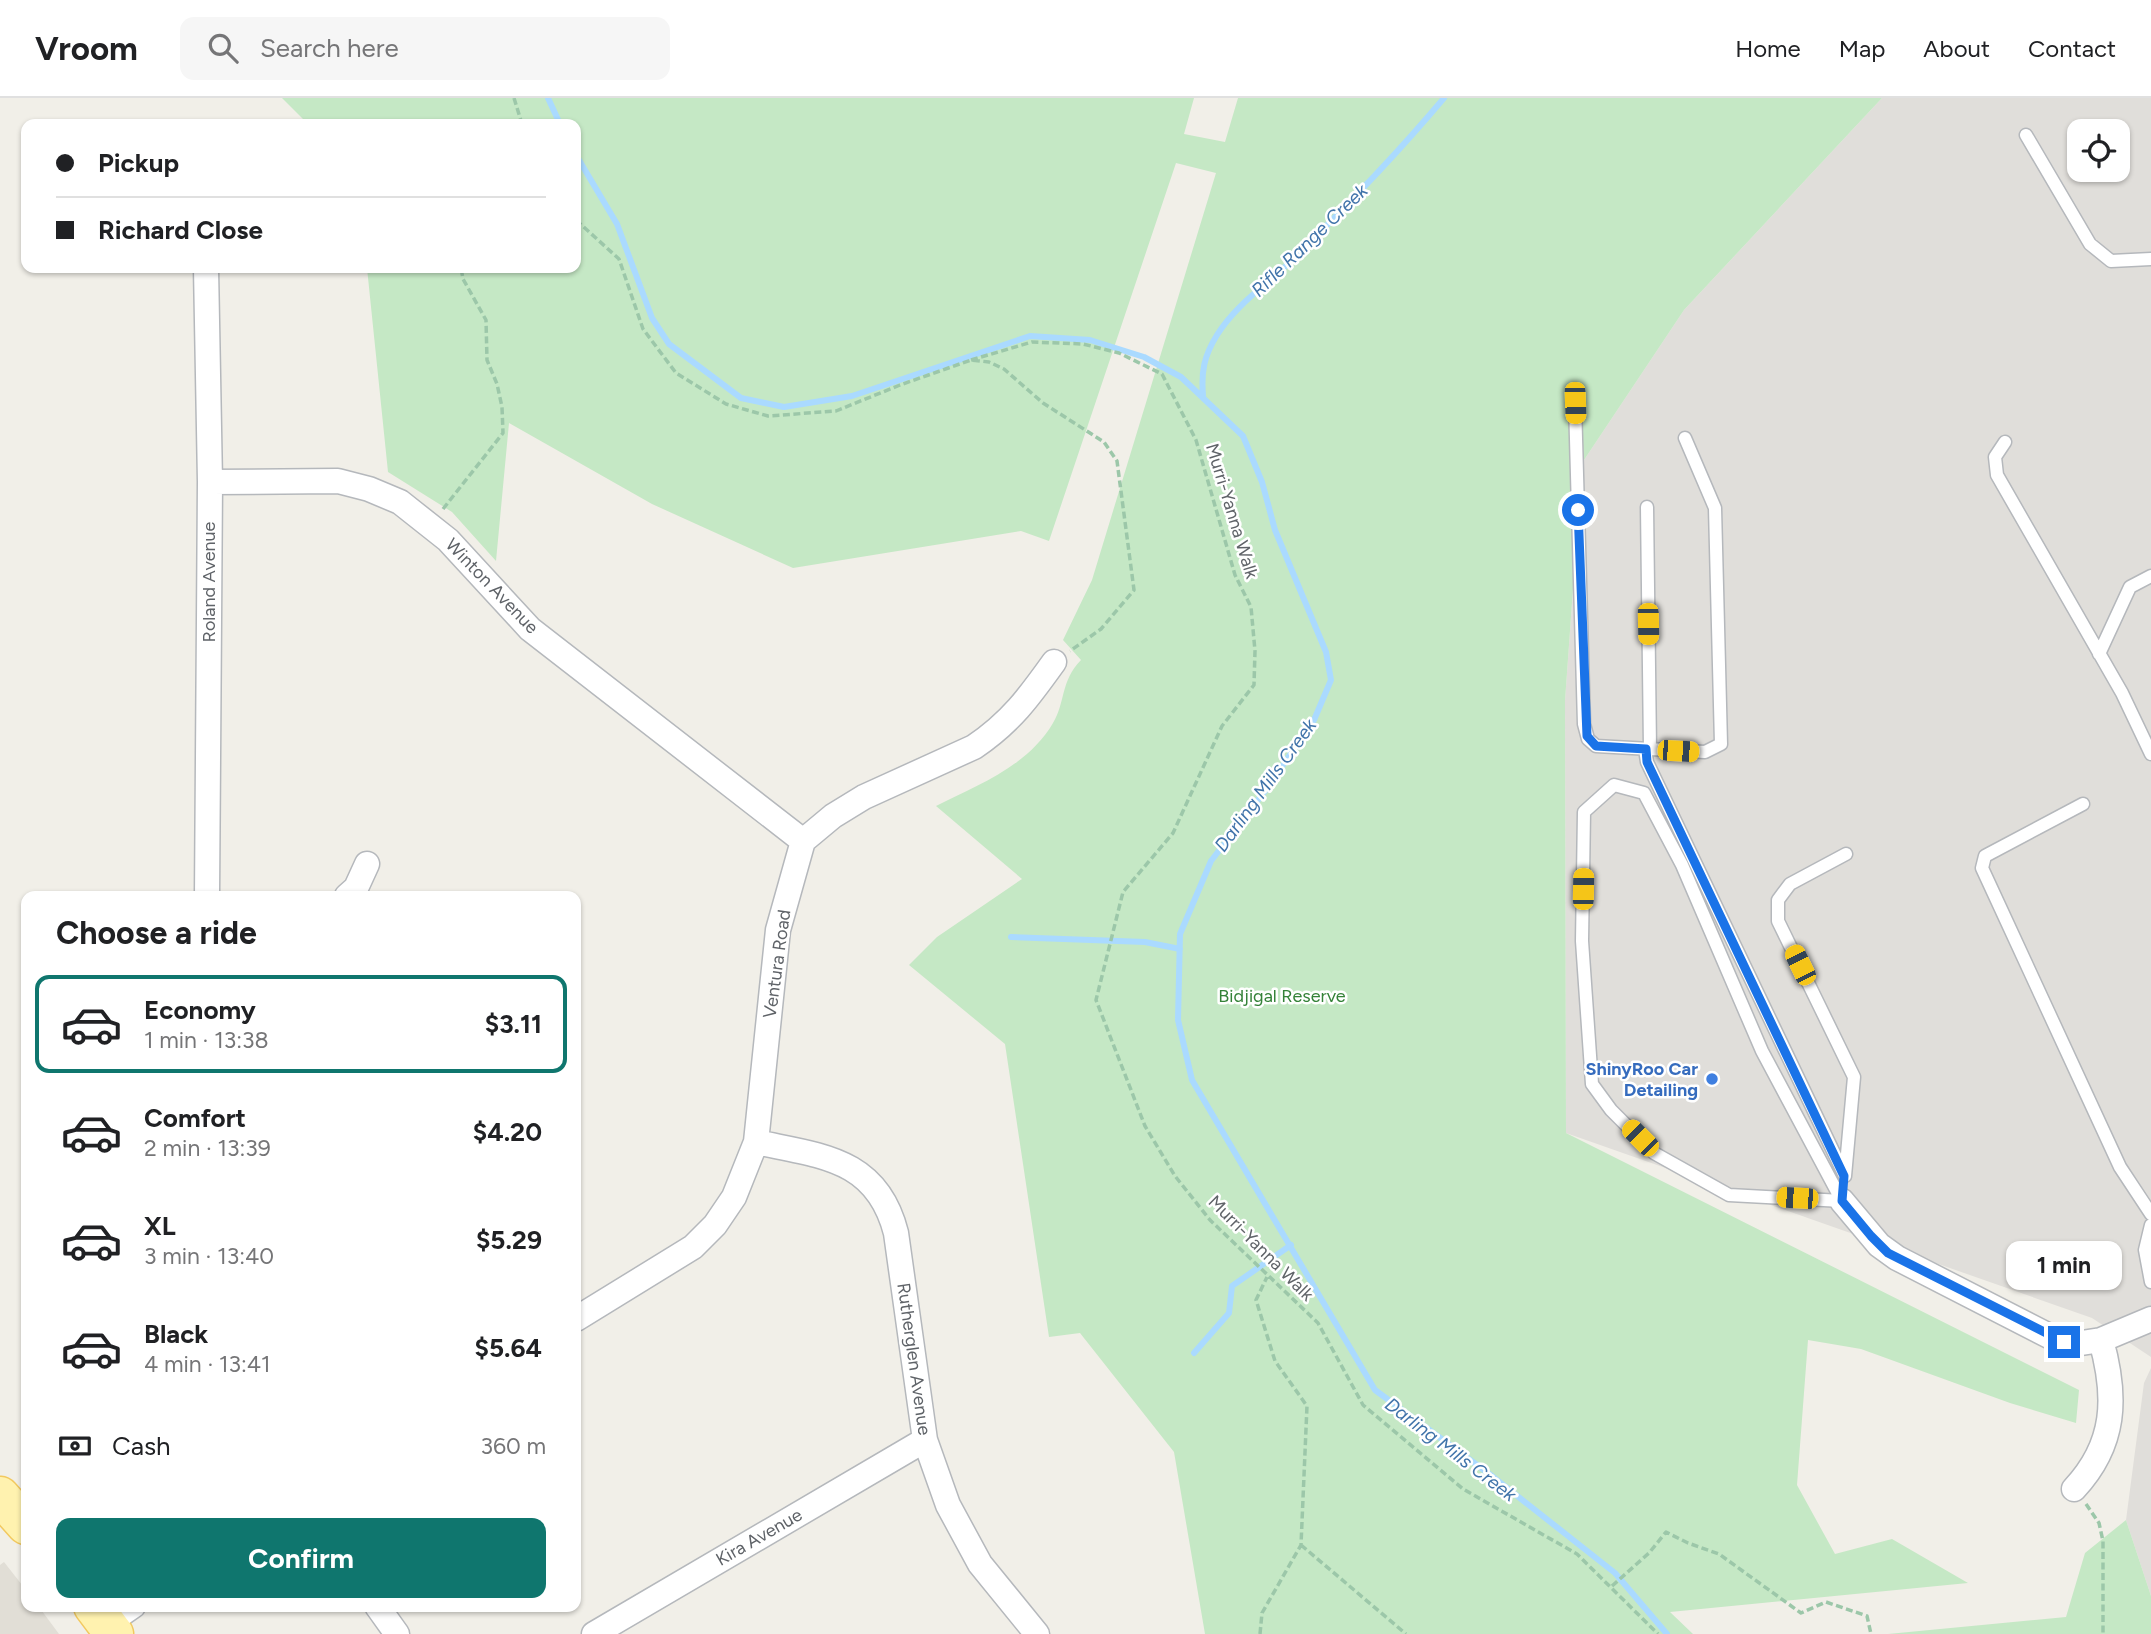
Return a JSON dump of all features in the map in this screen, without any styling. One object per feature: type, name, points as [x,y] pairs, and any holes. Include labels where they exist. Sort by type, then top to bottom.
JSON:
[{"type":"main road","points":[[0,1496],[21,1519]]},
{"type":"street","name":"Roland Avenue","points":[[206,273],[209,482],[207,891]]},
{"type":"street","name":"Winton Avenue","points":[[209,482],[338,481],[386,495],[432,524],[530,629],[803,841]]},
{"type":"street","points":[[803,841],[833,816],[864,797],[974,747],[991,736],[1017,712],[1054,662]]},
{"type":"street","name":"Ventura Road","points":[[581,1316],[676,1260],[706,1234],[734,1197],[756,1142],[778,930],[803,841]]},
{"type":"street","points":[[353,891],[367,864]]},
{"type":"street","name":"Rutherglen Avenue","points":[[756,1142],[834,1159],[851,1166],[864,1176],[886,1201],[896,1233],[925,1440],[948,1505],[980,1564],[1037,1634]]},
{"type":"street","points":[[1842,1201],[1879,1245],[1896,1258],[2055,1339],[2076,1344],[2101,1340],[2151,1319]]},
{"type":"street","points":[[2074,1489],[2095,1465],[2104,1444],[2112,1390],[2101,1340]]},
{"type":"street","name":"Kira Avenue","points":[[594,1634],[925,1440]]},
{"type":"street","points":[[381,1612],[397,1634]]},
{"type":"lane","points":[[2026,135],[2090,244],[2111,261],[2151,259]]},
{"type":"lane","points":[[1575,403],[1585,730],[1588,739],[1596,746],[1705,752],[1721,744],[1715,508],[1685,438]]},
{"type":"lane","points":[[2005,442],[1995,457],[1997,475],[2122,693],[2151,754]]},
{"type":"lane","points":[[1647,507],[1647,762],[1844,1176]]},
{"type":"lane","points":[[2099,653],[2130,587],[2151,576]]},
{"type":"lane","points":[[1614,785],[1644,793],[1682,865],[1762,1051],[1842,1201],[1729,1195],[1654,1153],[1611,1110],[1592,1084],[1582,941],[1584,812],[1614,785]]},
{"type":"lane","points":[[2082,804],[1985,856],[1982,868],[2120,1167],[2151,1214]]},
{"type":"lane","points":[[1842,1201],[1854,1077],[1778,921],[1778,900],[1790,884],[1846,854]]},
{"type":"lane","points":[[2151,1225],[2146,1250],[2151,1282]]},
{"type":"path","points":[[514,98],[520,119]]},
{"type":"path","name":"Murri-Yanna Walk","points":[[581,225],[619,259],[643,329],[676,373],[726,404],[768,416],[836,411],[971,360],[1032,342],[1083,344],[1119,353],[1162,374],[1196,440],[1235,575],[1251,607],[1255,651],[1254,685],[1222,726],[1173,833],[1123,892],[1096,1000],[1145,1126],[1175,1176],[1210,1220],[1318,1323],[1363,1405],[1463,1489],[1577,1554],[1658,1634]]},
{"type":"path","points":[[432,524],[503,433],[500,396],[487,360],[486,320],[462,273]]},
{"type":"path","points":[[971,360],[989,362],[1004,369],[1043,403],[1104,442],[1117,461],[1134,590],[1101,629],[1054,662]]},
{"type":"path","points":[[1260,1634],[1262,1614],[1301,1545],[1307,1406],[1275,1361],[1256,1300],[1267,1277]]},
{"type":"path","points":[[2074,1489],[2095,1516],[2101,1529],[2104,1563],[2103,1634]]},
{"type":"path","points":[[1612,1587],[1649,1553],[1667,1532],[1719,1554],[1801,1612],[1826,1602],[1867,1616],[1871,1634]]},
{"type":"path","points":[[1301,1545],[1406,1634]]},
{"type":"shaded area","points":[[1882,98],[2151,98],[2151,1357],[2092,1318],[1566,1133],[1565,701],[1582,463],[1684,310]]},
{"type":"shaded area","points":[[2151,1368],[2151,1596],[2126,1520],[2144,1383]]},
{"type":"shaded area","points":[[4,1562],[21,1584],[21,1612],[43,1612],[59,1634],[0,1634],[0,1565]]},
{"type":"green space","name":"Bidjigal Reserve","points":[[282,98],[1194,98],[1184,134],[1225,142],[1238,98],[1882,98],[1684,310],[1582,463],[1565,701],[1566,1133],[2079,1390],[2076,1423],[2010,1403],[1861,1349],[1808,1340],[1797,1485],[1835,1554],[1892,1539],[1968,1583],[1670,1612],[1693,1634],[1205,1634],[1174,1452],[1080,1333],[1049,1337],[1005,1044],[909,965],[937,937],[1022,879],[936,806],[1016,763],[1043,738],[1057,715],[1066,684],[1081,660],[1063,640],[1092,580],[1216,173],[1176,163],[1049,541],[1021,531],[793,568],[652,504],[509,423],[496,561],[452,512],[388,472],[368,273],[581,273],[581,119],[303,119]]},
{"type":"green space","points":[[2126,1520],[2151,1596],[2151,1634],[1888,1634],[2066,1617],[2085,1553]]},
{"type":"waterway","name":"Darling Mills Creek","points":[[548,98],[558,119]]},
{"type":"waterway","name":"Rifle Range Creek","points":[[1203,396],[1206,357],[1225,324],[1351,200],[1444,98]]},
{"type":"waterway","name":"Darling Mills Creek","points":[[581,163],[617,224],[652,318],[669,344],[741,398],[784,407],[852,396],[1030,336],[1090,340],[1144,357],[1181,377],[1243,436],[1262,482],[1275,530],[1326,652],[1331,680],[1314,720],[1265,791],[1211,861],[1180,934],[1178,1020],[1192,1080],[1375,1390],[1492,1476],[1615,1573],[1667,1634]]},
{"type":"waterway","points":[[1011,937],[1145,942],[1180,949]]},
{"type":"waterway","points":[[1194,1353],[1229,1313],[1232,1286],[1291,1245]]},
{"type":"place","name":"ShinyRoo Car Detailing","points":[[1712,1079]]},
{"type":"route","points":[[1578,510],[1584,724],[1587,736],[1596,746],[1646,749],[1647,762],[1844,1176],[1842,1201],[1888,1253],[2064,1342]]}]
